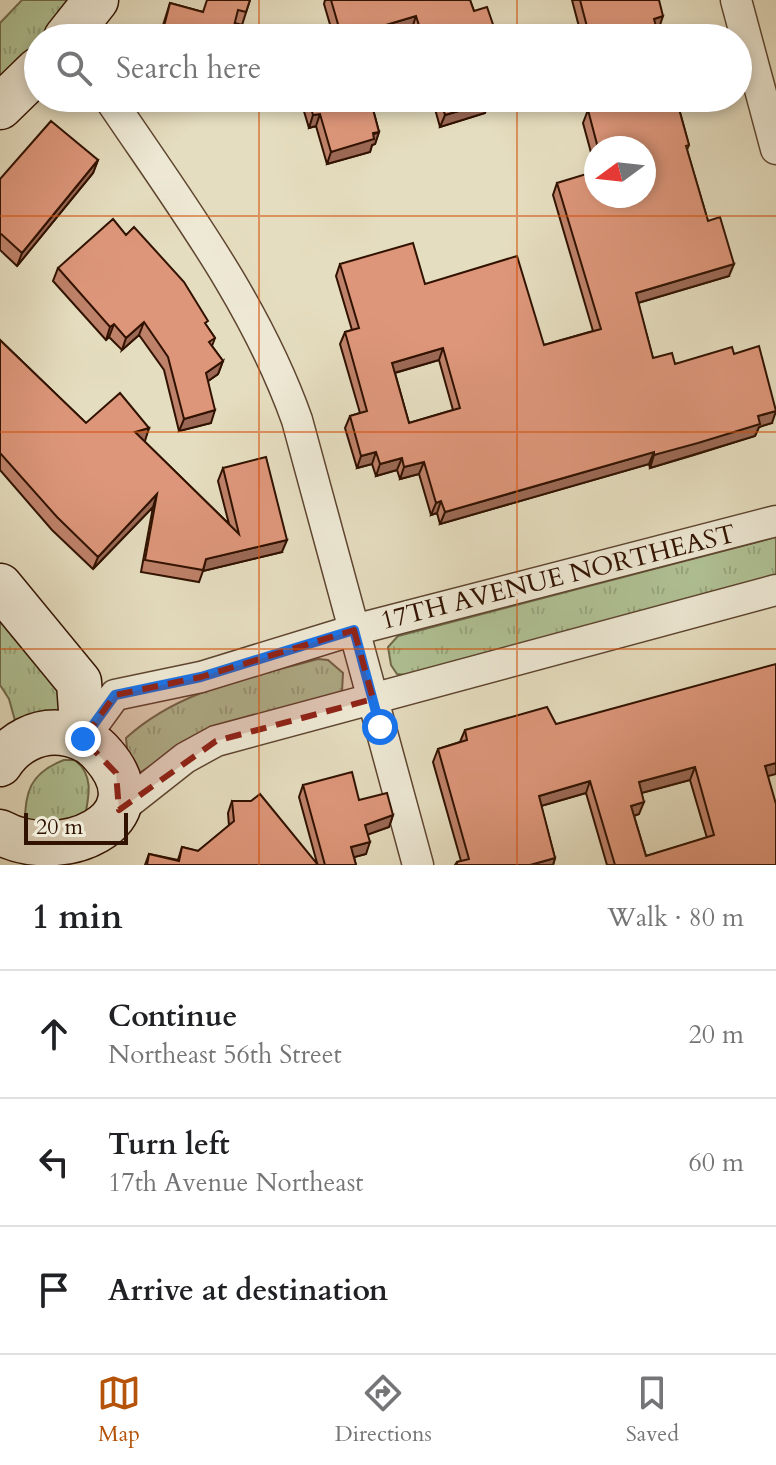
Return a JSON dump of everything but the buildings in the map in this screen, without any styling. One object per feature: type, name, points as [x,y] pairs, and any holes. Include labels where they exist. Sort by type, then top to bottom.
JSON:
[{"type":"main road","points":[[77,24],[96,0]]},
{"type":"main road","points":[[0,107],[24,84]]},
{"type":"main road","points":[[0,586],[97,689],[83,739]]},
{"type":"main road","points":[[2,749],[41,734],[66,733],[83,739],[101,752],[116,773],[104,840],[81,858],[52,863],[7,847]]},
{"type":"street","points":[[736,0],[747,24]]},
{"type":"street","points":[[752,35],[764,62],[776,149]]},
{"type":"street","points":[[118,112],[240,295],[265,340],[297,420],[418,865]]},
{"type":"street","name":"17TH AVENUE NORTHEAST","points":[[97,689],[201,677],[354,630],[776,521]]},
{"type":"street","points":[[104,840],[163,773],[216,741],[776,590]]},
{"type":"highlighted area","points":[[354,630],[373,699],[216,741],[119,810],[116,773],[83,739],[115,695],[201,677]]},
{"type":"green space","points":[[22,0],[76,0],[58,24],[24,24],[24,61],[0,84],[0,23]]},
{"type":"green space","points":[[776,537],[776,580],[406,675],[397,674],[391,665],[388,647],[398,636]]},
{"type":"green space","points":[[0,610],[54,679],[64,711],[19,735],[9,699],[0,685]]},
{"type":"green space","points":[[318,659],[328,660],[343,673],[342,692],[171,753],[136,775],[128,759],[126,738],[147,721],[217,687]]},
{"type":"green space","points":[[64,760],[75,760],[88,779],[85,816],[25,828],[31,785],[43,771]]},
{"type":"route","points":[[83,739],[115,695],[201,677],[354,630],[380,727]]}]
